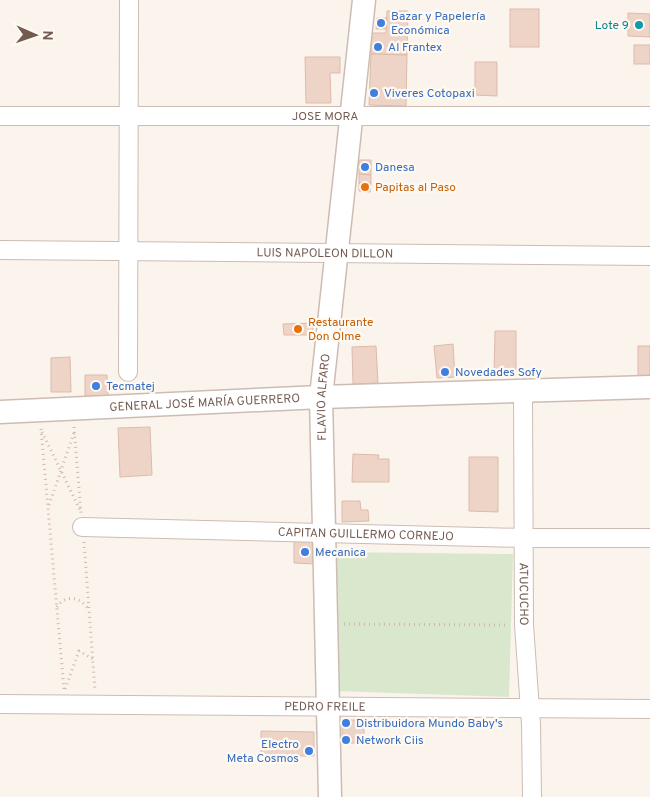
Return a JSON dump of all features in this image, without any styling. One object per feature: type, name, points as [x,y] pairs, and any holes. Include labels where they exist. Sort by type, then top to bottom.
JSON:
[{"type":"street","points":[[128,372],[130,0]]},
{"type":"street","name":"FLAVIO ALFARO","points":[[330,797],[320,397],[364,0]]},
{"type":"street","name":"JOSE MORA","points":[[0,116],[650,116]]},
{"type":"street","name":"LUIS NAPOLEON DILLON","points":[[0,250],[336,255],[650,256]]},
{"type":"street","name":"GENERAL JOSÉ MARÍA GUERRERO","points":[[0,412],[40,420],[74,419],[320,397],[650,387]]},
{"type":"street","name":"ATUCUCHO","points":[[523,392],[524,625],[530,707],[532,797]]},
{"type":"street","name":"CAPITAN GUILLERMO CORNEJO","points":[[82,520],[323,532],[524,538],[650,538]]},
{"type":"street","name":"PEDRO FREILE","points":[[0,704],[65,697],[97,704],[650,709]]},
{"type":"path","points":[[48,508],[74,419]]},
{"type":"path","points":[[74,419],[97,704]]},
{"type":"path","points":[[40,420],[82,520]]},
{"type":"path","points":[[40,420],[65,697]]},
{"type":"path","points":[[57,607],[67,599],[78,599],[83,602],[89,612]]},
{"type":"path","points":[[326,624],[524,625]]},
{"type":"path","points":[[65,697],[79,651],[93,660]]},
{"type":"green space","points":[[335,552],[513,554],[509,697],[335,691]]},
{"type":"building","points":[[510,9],[539,9],[539,47],[510,47]]},
{"type":"building","points":[[387,11],[408,11],[407,55],[371,54],[371,33],[386,33]]},
{"type":"building","name":"Lote 9","points":[[628,13],[650,14],[650,37],[628,36]]},
{"type":"building","name":"Bazar y Papelería Económica","points":[[377,18],[387,18],[386,29],[376,29]]},
{"type":"building","points":[[634,45],[650,45],[650,64],[634,64]]},
{"type":"building","points":[[371,54],[407,55],[406,106],[369,105]]},
{"type":"building","points":[[305,57],[340,57],[340,73],[330,73],[331,103],[306,103]]},
{"type":"building","points":[[475,62],[497,62],[497,96],[475,95]]},
{"type":"building","name":"Danesa","points":[[359,160],[371,160],[371,175],[359,174]]},
{"type":"building","points":[[359,174],[371,175],[371,183],[359,183]]},
{"type":"building","name":"Papitas al Paso","points":[[359,183],[371,183],[370,192],[359,191]]},
{"type":"building","name":"Restaurante Don Olme","points":[[313,323],[313,335],[284,335],[283,324]]},
{"type":"building","points":[[495,331],[516,331],[516,372],[494,372]]},
{"type":"building","points":[[453,344],[455,377],[437,378],[434,346]]},
{"type":"building","points":[[376,346],[378,383],[353,384],[352,347]]},
{"type":"building","points":[[638,346],[650,346],[650,379],[638,379]]},
{"type":"building","points":[[70,357],[71,392],[51,392],[51,358]]},
{"type":"building","name":"Tecmatej","points":[[85,375],[107,375],[108,396],[85,396]]},
{"type":"building","points":[[150,427],[152,475],[120,477],[118,428]]},
{"type":"building","points":[[353,454],[379,455],[378,459],[389,459],[389,482],[352,482]]},
{"type":"building","points":[[469,457],[498,457],[498,512],[469,511]]},
{"type":"building","points":[[342,501],[360,501],[361,510],[368,510],[369,521],[342,522]]},
{"type":"building","name":"Mecanica","points":[[294,541],[316,541],[316,564],[294,563]]},
{"type":"building","points":[[342,720],[364,720],[364,743],[342,743]]},
{"type":"building","points":[[261,731],[314,732],[314,756],[261,756]]},
{"type":"place","name":"Bazar y Papelería Económica","points":[[381,23]]},
{"type":"place","name":"Lote 9","points":[[639,25]]},
{"type":"place","name":"Al Frantex","points":[[378,47]]},
{"type":"place","name":"Viveres Cotopaxi","points":[[374,93]]},
{"type":"place","name":"Danesa","points":[[365,167]]},
{"type":"place","name":"Papitas al Paso","points":[[365,187]]},
{"type":"place","name":"Restaurante Don Olme","points":[[298,329]]},
{"type":"place","name":"Novedades Sofy","points":[[445,372]]},
{"type":"place","name":"Tecmatej","points":[[96,386]]},
{"type":"place","name":"Mecanica","points":[[305,552]]},
{"type":"place","name":"Distribuidora Mundo Baby's","points":[[346,723]]},
{"type":"place","name":"Network Ciis","points":[[346,740]]},
{"type":"place","name":"Electro Meta Cosmos","points":[[309,751]]}]
